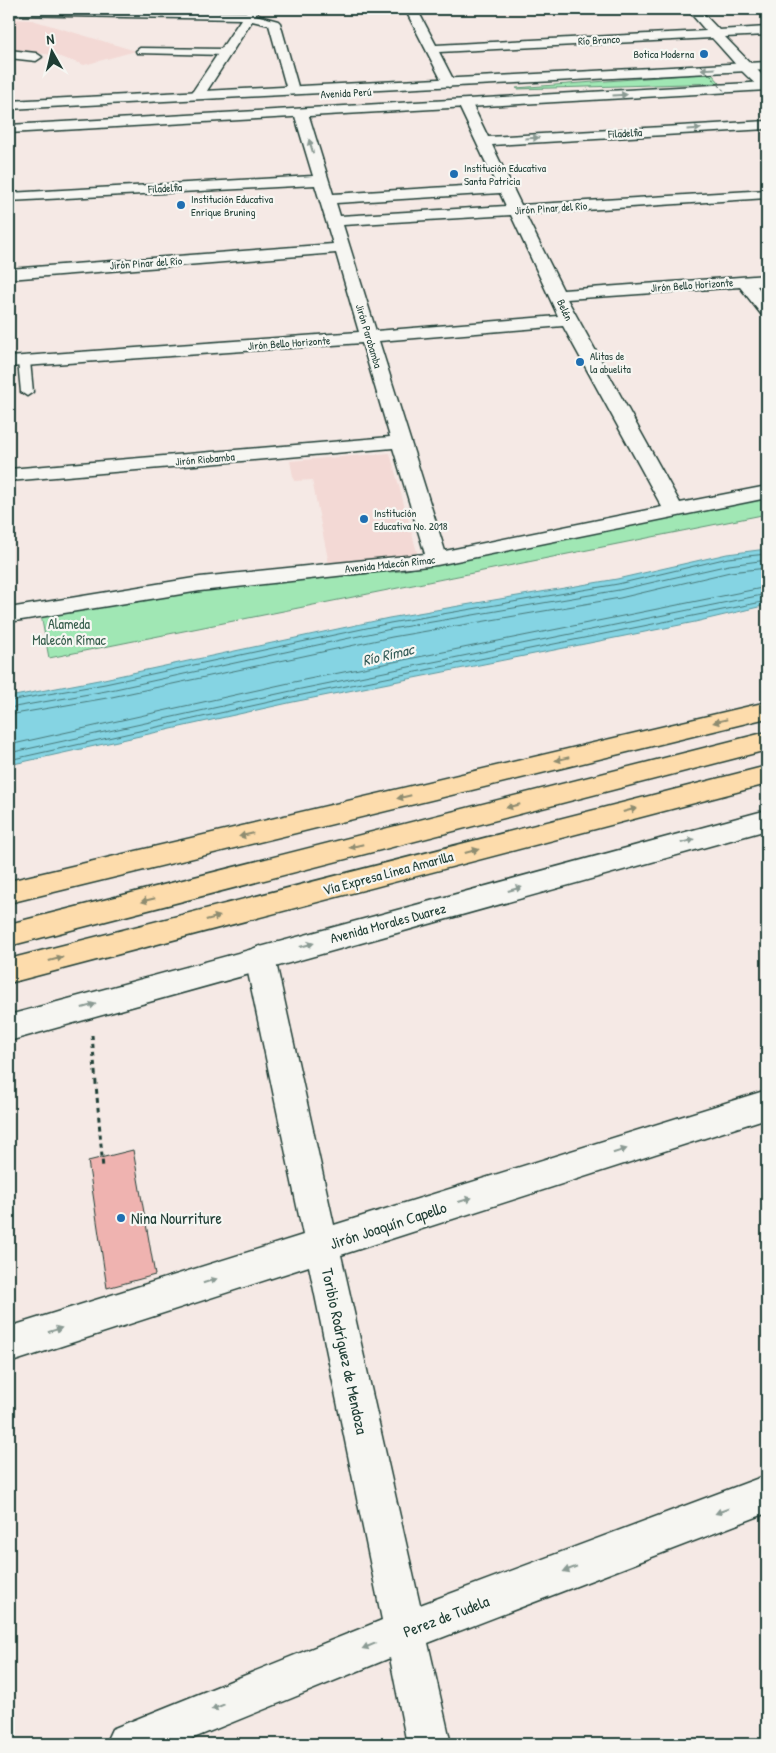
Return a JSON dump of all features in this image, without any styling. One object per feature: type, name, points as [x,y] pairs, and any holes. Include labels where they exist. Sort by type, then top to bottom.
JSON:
[{"type":"highway","points":[[9,892],[767,710]]},
{"type":"highway","points":[[9,935],[767,741]]},
{"type":"highway","name":"Vía Expresa Línea Amarilla","points":[[9,971],[767,775]]},
{"type":"street","points":[[411,9],[449,82]]},
{"type":"street","points":[[693,9],[746,67],[767,86]]},
{"type":"street","points":[[9,12],[251,12],[274,23],[293,90]]},
{"type":"street","points":[[198,94],[251,12]]},
{"type":"street","name":"Río Branco","points":[[431,48],[767,31]]},
{"type":"street","points":[[9,54],[36,57]]},
{"type":"street","name":"Avenida Perú","points":[[9,105],[767,66]]},
{"type":"street","name":"Avenida Perú","points":[[9,112],[503,85],[684,70]]},
{"type":"street","name":"Avenida Perú","points":[[9,129],[767,86]]},
{"type":"street","name":"Avenida Perú","points":[[9,120],[426,99],[501,102]]},
{"type":"street","name":"Belén","points":[[465,104],[569,320],[674,511]]},
{"type":"street","name":"Jirón Parobamba","points":[[301,113],[437,559]]},
{"type":"street","name":"Filadelfia","points":[[483,141],[767,124]]},
{"type":"street","name":"Filadelfia","points":[[9,197],[321,180]]},
{"type":"street","points":[[327,198],[506,188]]},
{"type":"street","name":"Jirón Pinar del Río","points":[[334,221],[767,194]]},
{"type":"street","name":"Jirón Pinar del Río","points":[[9,274],[342,248]]},
{"type":"street","name":"Jirón Bello Horizonte","points":[[558,294],[767,280]]},
{"type":"street","points":[[745,282],[767,310]]},
{"type":"street","name":"Jirón Bello Horizonte","points":[[17,362],[370,337],[569,320]]},
{"type":"street","name":"Jirón Riobamba","points":[[9,476],[402,442]]},
{"type":"street","name":"Avenida Malecón Rímac","points":[[9,615],[200,584],[437,559],[767,492]]},
{"type":"street","name":"Avenida Morales Duarez","points":[[9,1028],[767,820]]},
{"type":"street","name":"Toribio Rodríguez de Mendoza","points":[[260,958],[429,1744]]},
{"type":"street","name":"Jirón Joaquín Capello","points":[[9,1345],[767,1104]]},
{"type":"street","name":"Perez de Tudela","points":[[128,1744],[405,1631],[767,1494]]},
{"type":"lane","points":[[140,51],[225,52]]},
{"type":"lane","points":[[17,362],[27,392]]},
{"type":"path","points":[[701,64],[726,93]]},
{"type":"path","points":[[91,1005],[103,1169]]},
{"type":"shaded area","points":[[9,19],[32,20],[136,51],[84,65],[54,55],[9,50]]},
{"type":"shaded area","name":"Institución Educativa No. 2018","points":[[390,453],[418,556],[329,564],[312,480],[294,481],[290,461]]},
{"type":"green space","points":[[711,73],[720,83],[516,88]]},
{"type":"green space","name":"Alameda Malecón Rímac","points":[[767,497],[767,514],[49,658],[41,615],[226,586],[401,571]]},
{"type":"water","name":"Río Rímac","points":[[767,549],[767,605],[695,622],[293,702],[9,765],[9,697],[104,679],[389,618],[617,579],[727,554]]},
{"type":"building","name":"Nina Nourriture","points":[[133,1150],[155,1275],[107,1288],[88,1161]]},
{"type":"place","name":"Botica Moderna","points":[[704,54]]},
{"type":"place","name":"Institución Educativa Santa Patricia","points":[[454,174]]},
{"type":"place","name":"Institución Educativa Enrique Bruning","points":[[181,205]]},
{"type":"place","name":"Alitas de la abuelita","points":[[580,362]]},
{"type":"place","name":"Institución Educativa No. 2018","points":[[364,519]]},
{"type":"place","name":"Nina Nourriture","points":[[121,1218]]}]
